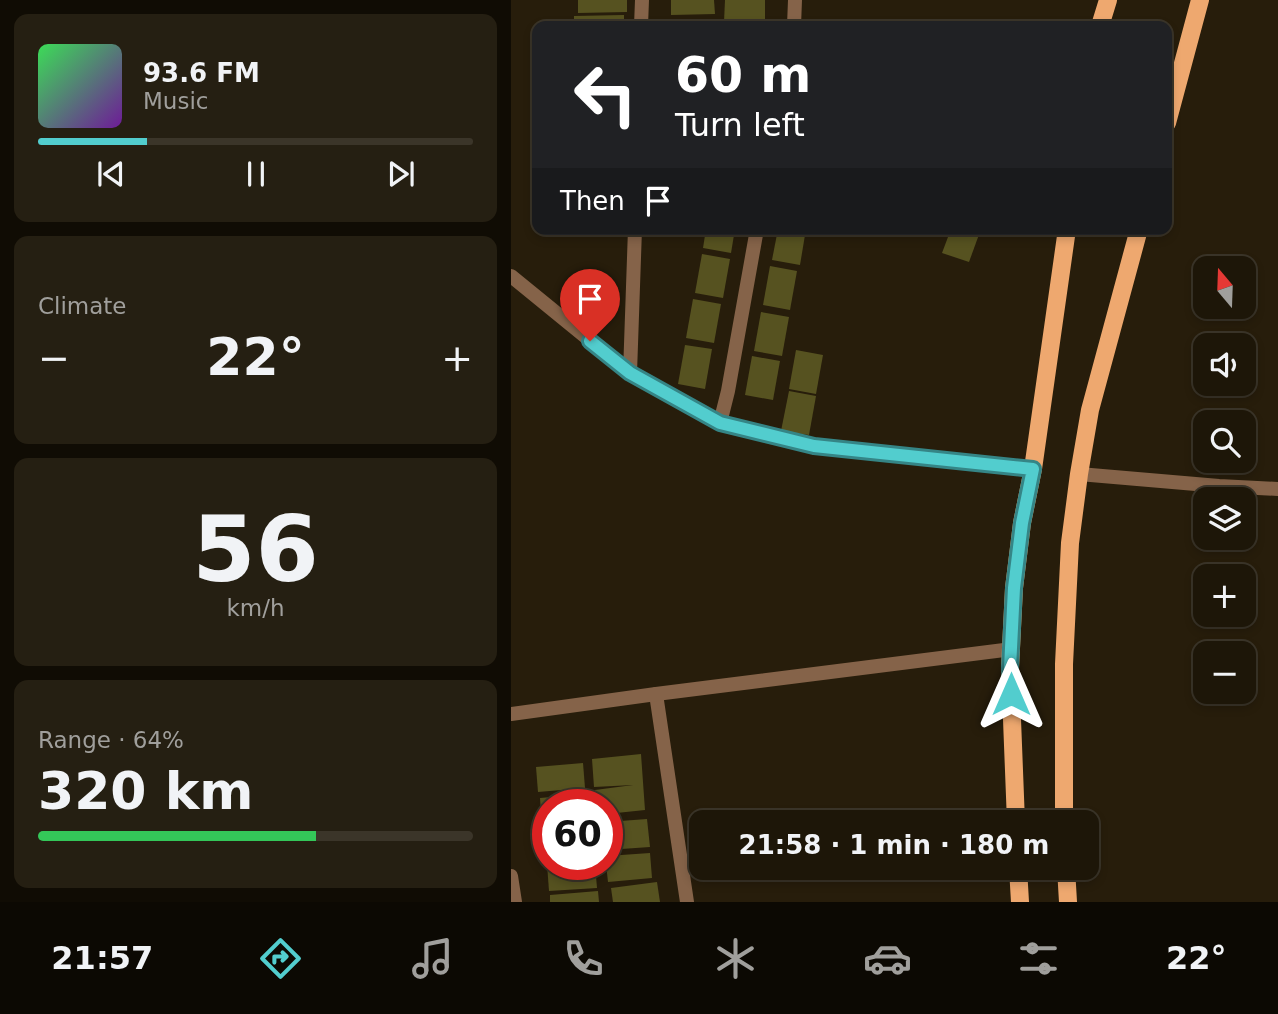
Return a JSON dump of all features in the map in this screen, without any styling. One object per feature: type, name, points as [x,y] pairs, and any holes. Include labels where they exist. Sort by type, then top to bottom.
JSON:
[{"type":"main road","points":[[1102,21],[1108,0]]},
{"type":"main road","points":[[1172,104],[1200,0]]},
{"type":"main road","points":[[1016,810],[1010,668],[1014,588],[1066,235]]},
{"type":"main road","points":[[1064,810],[1065,650],[1070,542],[1090,410],[1137,235]]},
{"type":"main road","points":[[1019,880],[1020,902]]},
{"type":"main road","points":[[1067,880],[1068,902]]},
{"type":"street","points":[[641,21],[642,0]]},
{"type":"street","points":[[794,21],[795,0]]},
{"type":"street","points":[[630,373],[635,235]]},
{"type":"street","points":[[720,423],[729,391],[756,235]]},
{"type":"street","points":[[511,276],[630,373],[720,423],[814,446],[1033,469]]},
{"type":"street","points":[[1079,474],[1278,489]]},
{"type":"street","points":[[511,714],[1012,649]]},
{"type":"street","points":[[656,694],[687,902]]},
{"type":"street","points":[[511,876],[515,902]]},
{"type":"building","points":[[578,0],[627,0],[627,12],[578,13]]},
{"type":"building","points":[[671,0],[714,0],[715,14],[671,15]]},
{"type":"building","points":[[725,0],[765,0],[765,21],[724,21]]},
{"type":"building","points":[[624,15],[624,21],[574,21],[574,16]]},
{"type":"building","points":[[705,235],[734,235],[731,253],[703,248]]},
{"type":"building","points":[[777,235],[805,235],[800,265],[772,260]]},
{"type":"building","points":[[949,235],[979,235],[969,262],[942,253]]},
{"type":"building","points":[[702,254],[730,259],[723,298],[695,293]]},
{"type":"building","points":[[770,266],[797,271],[790,310],[763,305]]},
{"type":"building","points":[[693,299],[721,304],[714,343],[686,338]]},
{"type":"building","points":[[761,312],[789,317],[782,356],[754,351]]},
{"type":"building","points":[[685,345],[712,349],[705,389],[678,384]]},
{"type":"building","points":[[796,350],[823,355],[816,394],[789,389]]},
{"type":"building","points":[[752,356],[780,361],[773,400],[745,395]]},
{"type":"building","points":[[789,391],[816,396],[809,435],[781,431]]},
{"type":"building","points":[[641,754],[645,810],[623,812],[623,789],[603,789],[633,785],[594,787],[592,759]]},
{"type":"building","points":[[583,763],[585,788],[538,789],[536,767]]},
{"type":"building","points":[[647,819],[650,847],[623,849],[623,821]]},
{"type":"building","points":[[650,853],[652,878],[608,882],[623,880],[623,855]]},
{"type":"building","points":[[548,880],[596,880],[597,888],[549,891]]},
{"type":"building","points":[[657,882],[660,902],[613,902],[611,888]]},
{"type":"building","points":[[598,891],[599,902],[550,902],[550,895]]},
{"type":"route","points":[[590,341],[630,373],[720,423],[814,446],[1033,469],[1022,523],[1014,588],[1011,694]]}]
